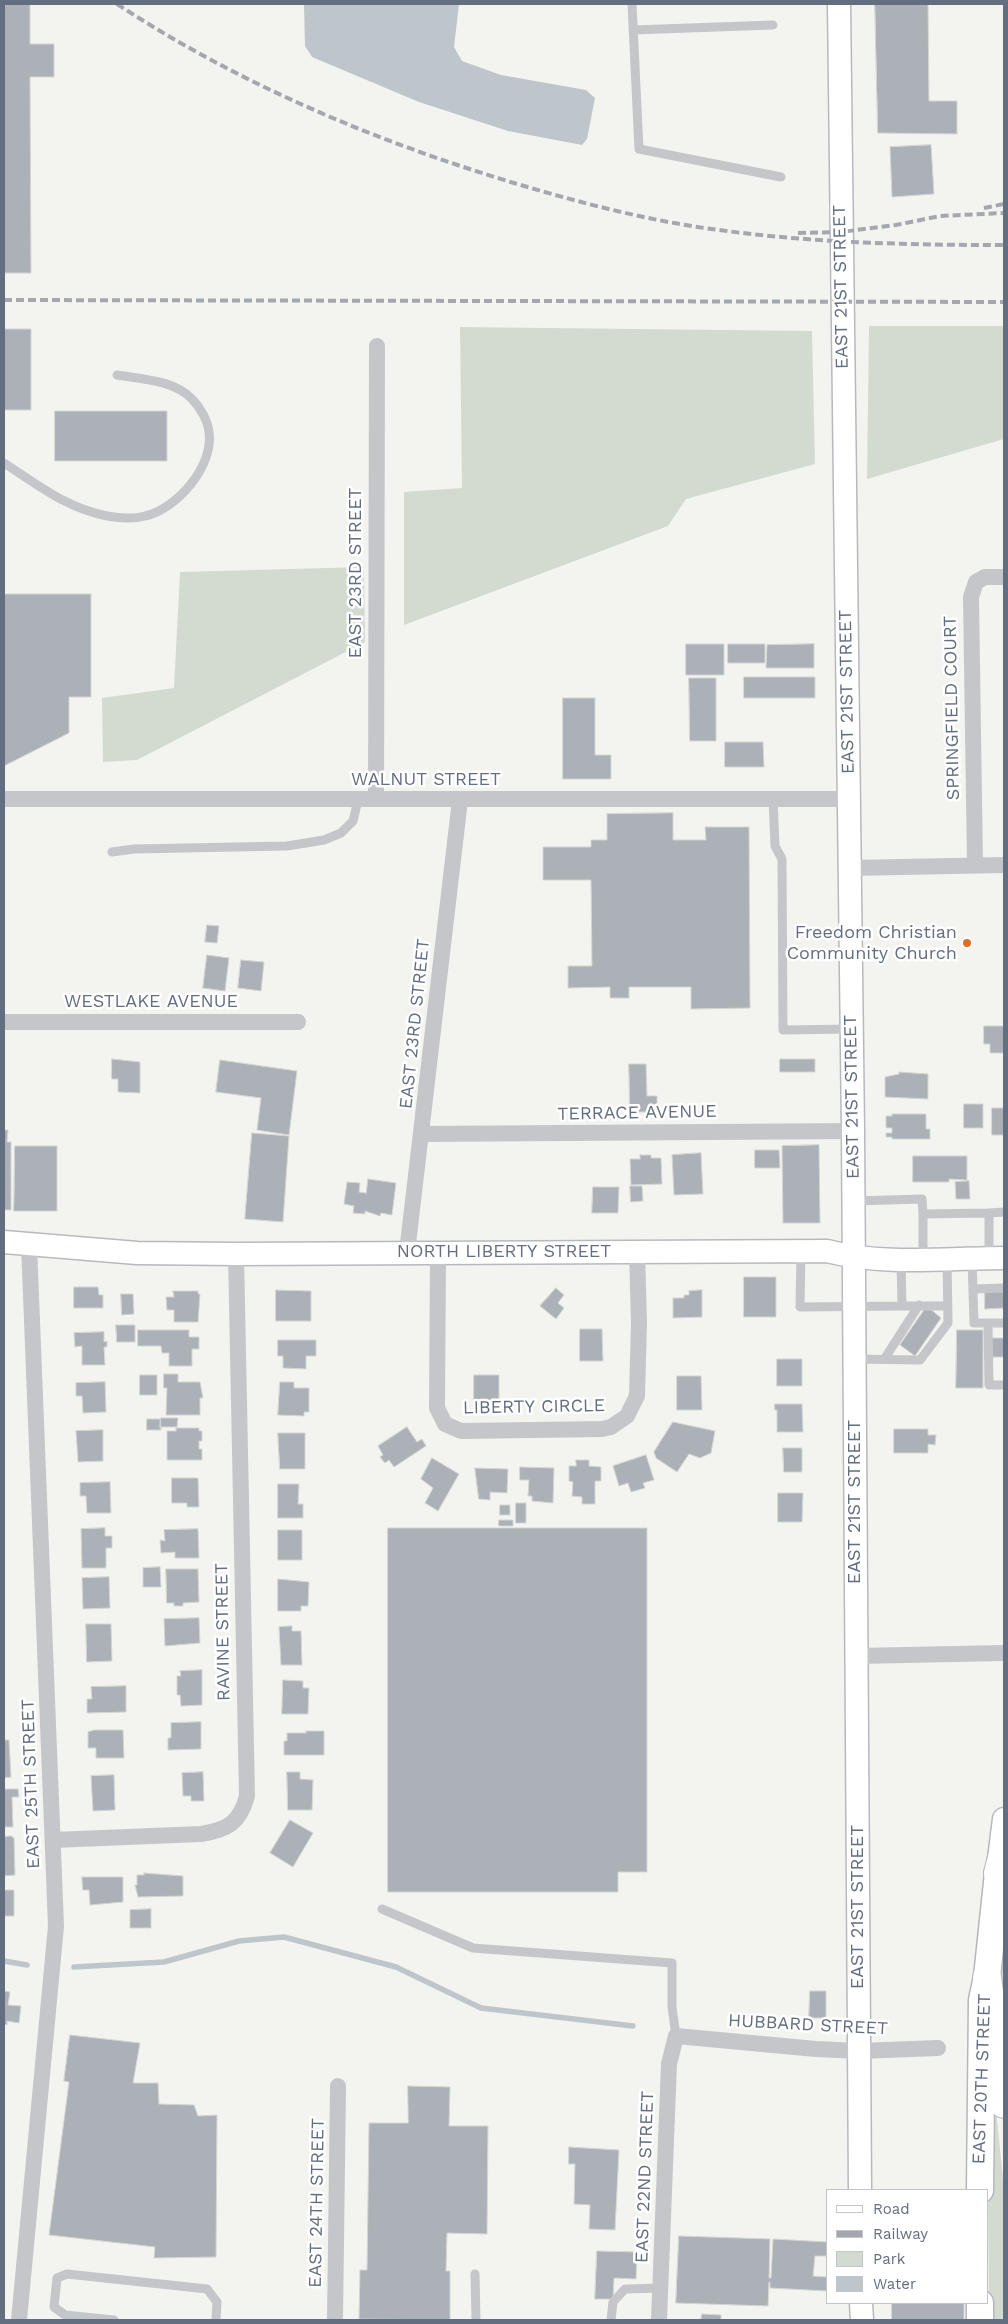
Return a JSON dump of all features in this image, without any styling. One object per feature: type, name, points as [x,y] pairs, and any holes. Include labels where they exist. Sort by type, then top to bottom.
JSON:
[{"type":"highway","points":[[987,1977],[1004,2104]]},
{"type":"main road","name":"EAST 20TH STREET","points":[[980,2189],[980,2025],[1001,1862]]},
{"type":"main road","points":[[980,2304],[980,2320]]},
{"type":"street","name":"EAST 21ST STREET","points":[[839,4],[853,1131],[852,1257],[860,2189]]},
{"type":"street","name":"EAST 23RD STREET","points":[[376,799],[377,346]]},
{"type":"street","name":"SPRINGFIELD COURT","points":[[975,865],[971,597],[976,582],[985,577],[1004,577]]},
{"type":"street","name":"WALNUT STREET","points":[[4,799],[848,799]]},
{"type":"street","name":"EAST 23RD STREET","points":[[407,1252],[460,800]]},
{"type":"street","points":[[849,868],[1004,865]]},
{"type":"street","name":"WESTLAKE AVENUE","points":[[4,1022],[298,1022]]},
{"type":"street","name":"TERRACE AVENUE","points":[[422,1134],[853,1131]]},
{"type":"street","name":"NORTH LIBERTY STREET","points":[[4,1242],[137,1253],[827,1251],[852,1257],[912,1259],[989,1258]]},
{"type":"street","name":"EAST 25TH STREET","points":[[19,2320],[56,1926],[29,1245]]},
{"type":"street","name":"LIBERTY CIRCLE","points":[[438,1252],[436,1408],[445,1424],[461,1432],[602,1429],[611,1427],[627,1416],[637,1396],[639,1323],[637,1251]]},
{"type":"street","name":"RAVINE STREET","points":[[53,1840],[201,1834],[220,1831],[234,1822],[244,1810],[247,1796],[236,1254]]},
{"type":"street","points":[[856,1656],[1004,1653]]},
{"type":"street","name":"EAST 20TH STREET","points":[[1001,1862],[998,1858],[1004,1819]]},
{"type":"street","name":"HUBBARD STREET","points":[[676,2036],[859,2051],[938,2048]]},
{"type":"street","name":"EAST 22ND STREET","points":[[659,2320],[669,2064],[676,2036]]},
{"type":"street","name":"EAST 24TH STREET","points":[[335,2320],[338,2086]]},
{"type":"street","points":[[861,2304],[862,2320]]},
{"type":"lane","points":[[632,4],[639,149],[781,177]]},
{"type":"lane","points":[[633,30],[773,25]]},
{"type":"lane","points":[[4,463],[49,494],[70,505],[109,516],[145,516],[166,507],[182,496],[196,477],[207,455],[210,433],[205,418],[191,398],[171,386],[150,380],[117,376]]},
{"type":"lane","points":[[773,799],[775,846],[782,859],[782,1030],[851,1029]]},
{"type":"lane","points":[[112,852],[134,849],[287,846],[324,840],[341,832],[353,821],[358,800]]},
{"type":"lane","points":[[852,1201],[922,1200],[923,1214],[902,1306]]},
{"type":"lane","points":[[923,1214],[1004,1212]]},
{"type":"lane","points":[[989,1213],[989,1258],[973,1289],[974,1323],[1004,1323]]},
{"type":"lane","points":[[801,1251],[800,1307],[948,1306]]},
{"type":"lane","points":[[854,1359],[920,1360],[930,1340],[948,1323],[947,1259]]},
{"type":"lane","points":[[973,1289],[1004,1288]]},
{"type":"lane","points":[[885,1358],[911,1323],[919,1306]]},
{"type":"lane","points":[[988,1323],[989,1385],[1004,1385]]},
{"type":"lane","points":[[382,1909],[473,1948],[672,1963],[672,2007],[676,2036]]},
{"type":"lane","points":[[114,2320],[65,2315],[54,2307],[57,2278],[67,2274],[207,2290],[218,2302],[216,2320]]},
{"type":"lane","points":[[475,2274],[476,2320]]},
{"type":"lane","points":[[611,2320],[613,2302],[625,2289],[660,2288]]},
{"type":"green space","points":[[869,326],[1004,326],[1004,439],[867,479]]},
{"type":"green space","points":[[460,327],[812,331],[815,464],[686,499],[668,526],[404,625],[404,492],[462,488]]},
{"type":"green space","points":[[364,567],[365,642],[137,760],[103,762],[102,698],[174,688],[180,572]]},
{"type":"green space","points":[[1004,1896],[1004,2017],[1000,1958]]},
{"type":"green space","points":[[987,2058],[991,2058],[1004,2190],[1004,2320],[989,2320]]},
{"type":"water","points":[[304,4],[459,4],[454,47],[462,61],[501,75],[586,90],[595,98],[587,139],[582,145],[508,131],[419,102],[312,57],[305,46]]},
{"type":"building","points":[[4,4],[30,4],[30,44],[54,44],[54,77],[30,77],[31,273],[4,273]]},
{"type":"building","points":[[875,4],[928,4],[929,101],[957,101],[957,134],[878,133]]},
{"type":"building","points":[[931,145],[934,194],[892,197],[890,147]]},
{"type":"building","points":[[4,329],[31,329],[31,410],[4,410]]},
{"type":"building","points":[[55,411],[167,411],[167,461],[55,461]]},
{"type":"building","points":[[4,594],[91,594],[91,697],[69,697],[69,733],[4,766]]},
{"type":"building","points":[[686,644],[724,644],[724,675],[686,675]]},
{"type":"building","points":[[728,644],[765,644],[765,663],[728,663]]},
{"type":"building","points":[[814,644],[814,668],[766,668],[767,645]]},
{"type":"building","points":[[744,677],[815,677],[815,698],[744,698]]},
{"type":"building","points":[[689,678],[716,678],[716,741],[690,741]]},
{"type":"building","points":[[563,698],[595,698],[595,755],[611,755],[611,779],[563,779]]},
{"type":"building","points":[[725,742],[763,742],[764,767],[725,767]]},
{"type":"building","points":[[673,813],[673,840],[706,840],[705,827],[749,827],[750,1008],[691,1009],[691,987],[629,987],[629,998],[610,998],[610,987],[568,988],[568,966],[592,966],[591,880],[543,880],[543,847],[591,847],[591,840],[607,840],[607,814]]},
{"type":"building","points":[[207,925],[219,926],[217,943],[205,942]]},
{"type":"building","points":[[207,955],[229,958],[225,991],[203,988]]},
{"type":"building","points":[[241,960],[264,962],[261,991],[238,988]]},
{"type":"building","points":[[984,1026],[1004,1026],[1004,1053],[990,1053],[990,1044],[984,1044]]},
{"type":"building","points":[[112,1059],[140,1062],[140,1093],[118,1092],[118,1079],[112,1079]]},
{"type":"building","points":[[780,1059],[815,1059],[815,1072],[780,1072]]},
{"type":"building","points":[[220,1060],[297,1071],[289,1135],[257,1130],[261,1098],[216,1092]]},
{"type":"building","points":[[629,1064],[646,1064],[647,1096],[657,1096],[657,1112],[630,1112]]},
{"type":"building","points":[[899,1072],[928,1074],[928,1099],[885,1097],[885,1077],[899,1074]]},
{"type":"building","points":[[964,1104],[983,1104],[983,1128],[964,1128]]},
{"type":"building","points":[[992,1108],[1004,1108],[1004,1135],[992,1135]]},
{"type":"building","points":[[892,1114],[926,1114],[926,1129],[930,1129],[930,1139],[892,1139],[892,1137],[886,1137],[886,1133],[892,1133],[892,1128],[886,1128],[886,1116],[892,1116]]},
{"type":"building","points":[[4,1130],[8,1130],[7,1142],[11,1142],[11,1210],[4,1210]]},
{"type":"building","points":[[252,1133],[289,1136],[283,1222],[245,1219]]},
{"type":"building","points":[[819,1145],[820,1223],[783,1223],[782,1146]]},
{"type":"building","points":[[15,1146],[57,1146],[57,1211],[14,1211]]},
{"type":"building","points":[[755,1150],[779,1150],[780,1168],[755,1168]]},
{"type":"building","points":[[701,1153],[703,1194],[674,1195],[672,1155]]},
{"type":"building","points":[[640,1155],[651,1155],[651,1158],[661,1158],[662,1184],[631,1185],[630,1159],[640,1159]]},
{"type":"building","points":[[913,1156],[967,1156],[967,1180],[949,1179],[949,1182],[913,1182]]},
{"type":"building","points":[[368,1179],[396,1183],[392,1215],[381,1213],[380,1216],[365,1211],[365,1214],[353,1213],[354,1206],[344,1204],[347,1182],[360,1183],[359,1192],[366,1193]]},
{"type":"building","points":[[969,1181],[970,1199],[956,1199],[955,1182]]},
{"type":"building","points":[[630,1186],[642,1186],[643,1201],[631,1202]]},
{"type":"building","points":[[593,1187],[619,1187],[618,1213],[592,1213]]},
{"type":"building","points":[[744,1277],[776,1277],[776,1317],[744,1317]]},
{"type":"building","points":[[74,1287],[98,1287],[99,1295],[103,1295],[103,1308],[74,1308]]},
{"type":"building","points":[[556,1288],[564,1295],[558,1303],[564,1308],[556,1319],[540,1306]]},
{"type":"building","points":[[276,1290],[311,1291],[311,1321],[276,1321]]},
{"type":"building","points":[[702,1290],[702,1317],[673,1318],[673,1298],[684,1298],[684,1295],[689,1295],[689,1291]]},
{"type":"building","points":[[173,1291],[198,1291],[198,1294],[200,1294],[198,1322],[174,1322],[174,1310],[167,1310],[166,1297],[174,1297]]},
{"type":"building","points":[[985,1291],[1004,1291],[1004,1308],[985,1309]]},
{"type":"building","points":[[121,1294],[133,1294],[134,1314],[122,1315]]},
{"type":"building","points":[[927,1306],[941,1318],[915,1356],[900,1345]]},
{"type":"building","points":[[116,1325],[135,1325],[135,1342],[117,1342]]},
{"type":"building","points":[[580,1329],[602,1329],[603,1361],[580,1361]]},
{"type":"building","points":[[138,1330],[189,1330],[189,1337],[199,1337],[199,1349],[192,1349],[192,1366],[169,1366],[169,1353],[162,1353],[161,1346],[138,1346]]},
{"type":"building","points":[[957,1330],[983,1330],[983,1388],[956,1388]]},
{"type":"building","points":[[104,1332],[104,1342],[107,1341],[107,1347],[104,1347],[105,1365],[82,1365],[82,1346],[75,1347],[74,1333]]},
{"type":"building","points":[[992,1338],[1004,1338],[1004,1357],[992,1357]]},
{"type":"building","points":[[278,1340],[316,1340],[316,1356],[306,1356],[306,1369],[283,1368],[283,1356],[278,1356]]},
{"type":"building","points":[[777,1359],[802,1359],[802,1386],[777,1386]]},
{"type":"building","points":[[164,1374],[178,1374],[178,1382],[200,1382],[203,1398],[200,1398],[200,1415],[166,1415],[167,1388],[164,1388]]},
{"type":"building","points":[[140,1375],[157,1375],[157,1395],[140,1395]]},
{"type":"building","points":[[474,1375],[499,1375],[499,1409],[474,1409]]},
{"type":"building","points":[[677,1376],[701,1376],[702,1410],[677,1410]]},
{"type":"building","points":[[105,1382],[106,1412],[83,1413],[82,1396],[76,1396],[76,1383]]},
{"type":"building","points":[[280,1382],[294,1382],[294,1388],[309,1388],[309,1412],[304,1412],[304,1416],[278,1415]]},
{"type":"building","points":[[775,1404],[802,1404],[803,1432],[777,1432],[777,1410],[775,1410]]},
{"type":"building","points":[[161,1418],[178,1418],[177,1427],[160,1427]]},
{"type":"building","points":[[147,1419],[160,1419],[161,1430],[147,1430]]},
{"type":"building","points":[[673,1422],[715,1431],[711,1453],[700,1458],[689,1454],[677,1472],[656,1458],[654,1452]]},
{"type":"building","points":[[407,1427],[417,1442],[422,1439],[426,1446],[394,1467],[389,1460],[385,1463],[380,1457],[383,1455],[378,1446]]},
{"type":"building","points":[[176,1428],[199,1428],[199,1431],[202,1431],[202,1441],[199,1441],[199,1449],[202,1449],[202,1460],[167,1460],[167,1431],[176,1431]]},
{"type":"building","points":[[894,1429],[928,1429],[928,1435],[936,1435],[935,1445],[928,1444],[928,1453],[894,1453]]},
{"type":"building","points":[[103,1430],[103,1461],[78,1462],[76,1431]]},
{"type":"building","points":[[278,1433],[305,1433],[305,1469],[280,1469]]},
{"type":"building","points":[[783,1448],[802,1448],[802,1472],[784,1472]]},
{"type":"building","points":[[646,1455],[654,1480],[643,1483],[645,1488],[631,1492],[628,1483],[619,1486],[613,1466]]},
{"type":"building","points":[[432,1458],[459,1474],[438,1511],[425,1503],[433,1488],[421,1479]]},
{"type":"building","points":[[576,1460],[589,1460],[589,1466],[601,1467],[601,1481],[595,1481],[595,1504],[582,1504],[582,1497],[572,1496],[573,1482],[569,1481],[569,1466],[576,1466]]},
{"type":"building","points":[[520,1467],[554,1468],[553,1503],[532,1501],[532,1496],[528,1496],[529,1480],[520,1480]]},
{"type":"building","points":[[475,1468],[508,1469],[507,1493],[490,1492],[490,1500],[479,1499]]},
{"type":"building","points":[[172,1478],[198,1478],[199,1507],[187,1507],[187,1503],[172,1503]]},
{"type":"building","points":[[110,1482],[111,1513],[87,1513],[86,1496],[80,1496],[80,1483]]},
{"type":"building","points":[[278,1484],[299,1484],[298,1504],[303,1504],[303,1518],[278,1518]]},
{"type":"building","points":[[778,1493],[803,1493],[802,1522],[778,1522]]},
{"type":"building","points":[[516,1503],[526,1503],[526,1523],[516,1523]]},
{"type":"building","points":[[500,1505],[510,1505],[510,1515],[500,1515]]},
{"type":"building","points":[[499,1520],[513,1520],[513,1526],[499,1526]]},
{"type":"building","points":[[105,1528],[105,1536],[112,1536],[112,1548],[106,1548],[106,1568],[82,1568],[81,1529]]},
{"type":"building","points":[[388,1528],[647,1528],[647,1872],[618,1872],[618,1892],[388,1892]]},
{"type":"building","points":[[198,1529],[199,1558],[175,1558],[175,1552],[161,1553],[160,1540],[165,1541],[164,1530]]},
{"type":"building","points":[[278,1530],[302,1530],[302,1560],[278,1560]]},
{"type":"building","points":[[160,1567],[161,1587],[143,1587],[143,1568]]},
{"type":"building","points":[[166,1569],[198,1569],[199,1602],[183,1603],[183,1606],[174,1606],[174,1603],[167,1603]]},
{"type":"building","points":[[109,1577],[110,1608],[83,1609],[82,1578]]},
{"type":"building","points":[[278,1579],[309,1582],[308,1606],[301,1606],[301,1611],[278,1611]]},
{"type":"building","points":[[199,1618],[200,1643],[165,1646],[164,1619]]},
{"type":"building","points":[[86,1624],[111,1624],[112,1661],[87,1662]]},
{"type":"building","points":[[292,1626],[292,1631],[301,1631],[302,1665],[281,1665],[279,1627]]},
{"type":"building","points":[[202,1670],[202,1705],[181,1706],[180,1695],[177,1695],[177,1676],[181,1676],[180,1671]]},
{"type":"building","points":[[283,1680],[303,1681],[303,1688],[309,1688],[308,1714],[282,1714]]},
{"type":"building","points":[[126,1686],[126,1712],[87,1713],[87,1699],[92,1699],[91,1687]]},
{"type":"building","points":[[201,1722],[201,1749],[168,1750],[168,1738],[171,1738],[171,1723]]},
{"type":"building","points":[[95,1730],[123,1730],[124,1758],[96,1758],[96,1748],[88,1748],[88,1732]]},
{"type":"building","points":[[306,1731],[324,1731],[324,1755],[284,1755],[284,1741],[287,1741],[287,1733],[306,1733]]},
{"type":"building","points":[[4,1740],[9,1740],[11,1777],[4,1778]]},
{"type":"building","points":[[203,1772],[204,1801],[191,1801],[191,1796],[183,1796],[182,1773]]},
{"type":"building","points":[[287,1772],[300,1772],[300,1779],[313,1780],[312,1810],[288,1810]]},
{"type":"building","points":[[114,1775],[115,1810],[93,1811],[91,1776]]},
{"type":"building","points":[[4,1789],[18,1789],[19,1797],[12,1797],[13,1827],[4,1827]]},
{"type":"building","points":[[290,1820],[313,1833],[293,1867],[270,1853]]},
{"type":"building","points":[[11,1836],[14,1838],[15,1875],[4,1876],[4,1837]]},
{"type":"building","points":[[144,1873],[183,1876],[183,1896],[138,1897],[135,1885],[137,1885],[137,1875],[144,1875]]},
{"type":"building","points":[[82,1877],[123,1877],[123,1902],[90,1905],[89,1890],[83,1890]]},
{"type":"building","points":[[4,1890],[14,1890],[14,1916],[4,1916]]},
{"type":"building","points":[[151,1909],[151,1928],[130,1928],[130,1910]]},
{"type":"building","points":[[4,1991],[10,1992],[8,2005],[21,2006],[19,2023],[7,2021],[7,2025],[4,2024]]},
{"type":"building","points":[[810,1991],[826,1991],[826,2018],[809,2018]]},
{"type":"building","points":[[70,2035],[140,2043],[133,2083],[158,2083],[159,2104],[194,2105],[198,2116],[217,2115],[216,2257],[154,2258],[155,2247],[49,2235],[69,2082],[64,2081]]},
{"type":"building","points":[[408,2086],[450,2087],[449,2126],[488,2126],[487,2234],[447,2233],[446,2271],[450,2271],[450,2320],[359,2319],[360,2270],[367,2270],[369,2123],[408,2123]]},
{"type":"building","points":[[569,2147],[619,2150],[615,2230],[589,2229],[590,2205],[574,2204],[575,2164],[569,2164]]},
{"type":"building","points":[[679,2236],[770,2239],[769,2278],[771,2278],[773,2239],[826,2242],[826,2256],[815,2256],[813,2276],[826,2277],[826,2291],[770,2288],[769,2282],[768,2306],[676,2303]]},
{"type":"building","points":[[597,2251],[637,2252],[636,2279],[614,2278],[613,2299],[595,2299]]},
{"type":"building","points":[[892,2304],[964,2304],[964,2320],[892,2320]]},
{"type":"building","points":[[702,2314],[721,2315],[721,2320],[701,2320]]},
{"type":"waterway","points":[[74,1967],[164,1962],[239,1941],[284,1937],[396,1967],[481,2008],[633,2026]]},
{"type":"waterway","points":[[4,1961],[27,1965]]},
{"type":"railway","points":[[117,4],[211,60],[309,108],[410,149],[564,198],[667,222],[790,238],[862,242],[1004,245]]},
{"type":"railway","points":[[984,208],[1004,204]]},
{"type":"railway","points":[[798,233],[841,232],[896,225],[940,216],[1004,213]]},
{"type":"railway","points":[[4,300],[1004,302]]},
{"type":"place","name":"Freedom Christian Community Church","points":[[967,943]]}]
